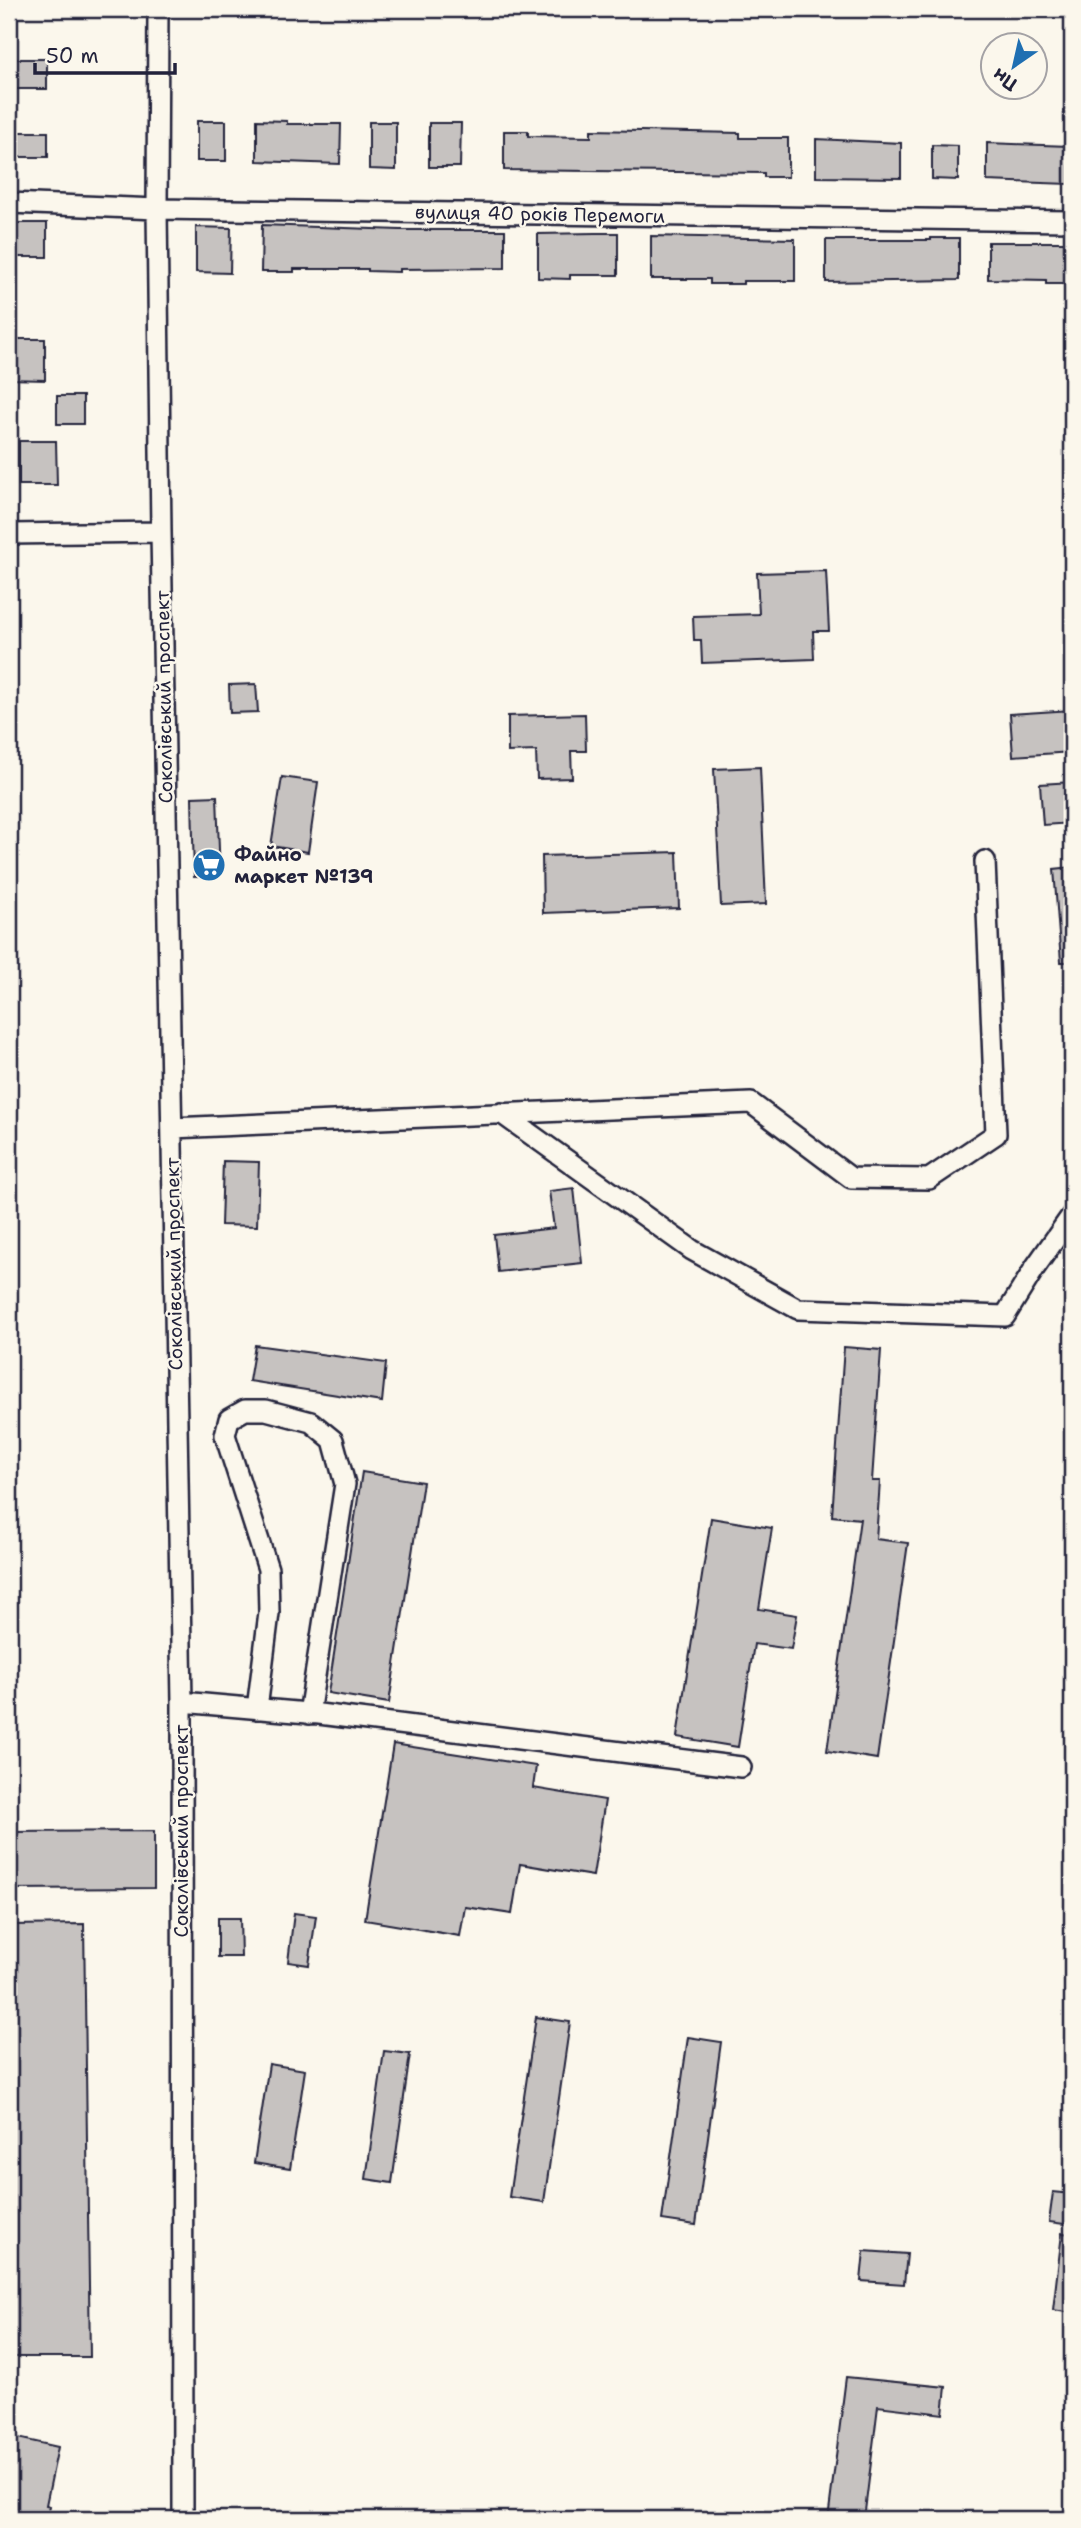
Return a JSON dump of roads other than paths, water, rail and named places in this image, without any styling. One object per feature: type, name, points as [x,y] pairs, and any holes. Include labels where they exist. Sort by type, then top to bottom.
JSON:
[{"type":"street","name":"Соколівський проспект","points":[[158,9],[157,209],[161,532],[182,1702],[183,2519]]},
{"type":"street","name":"вулиця 40 років Перемоги","points":[[9,202],[157,209],[1072,221]]},
{"type":"street","points":[[9,534],[161,532]]},
{"type":"street","points":[[172,1128],[751,1102],[851,1178],[929,1179],[996,1133],[985,861]]},
{"type":"street","points":[[501,1113],[692,1250],[798,1309],[1005,1316],[1072,1215]]},
{"type":"street","points":[[257,1709],[269,1613],[268,1569],[225,1435],[229,1419],[245,1410],[266,1410],[311,1422],[333,1440],[345,1485],[309,1714]]},
{"type":"street","points":[[182,1702],[309,1714],[741,1767]]},
{"type":"place","name":"Файно маркет №139","points":[[209,865]]}]
